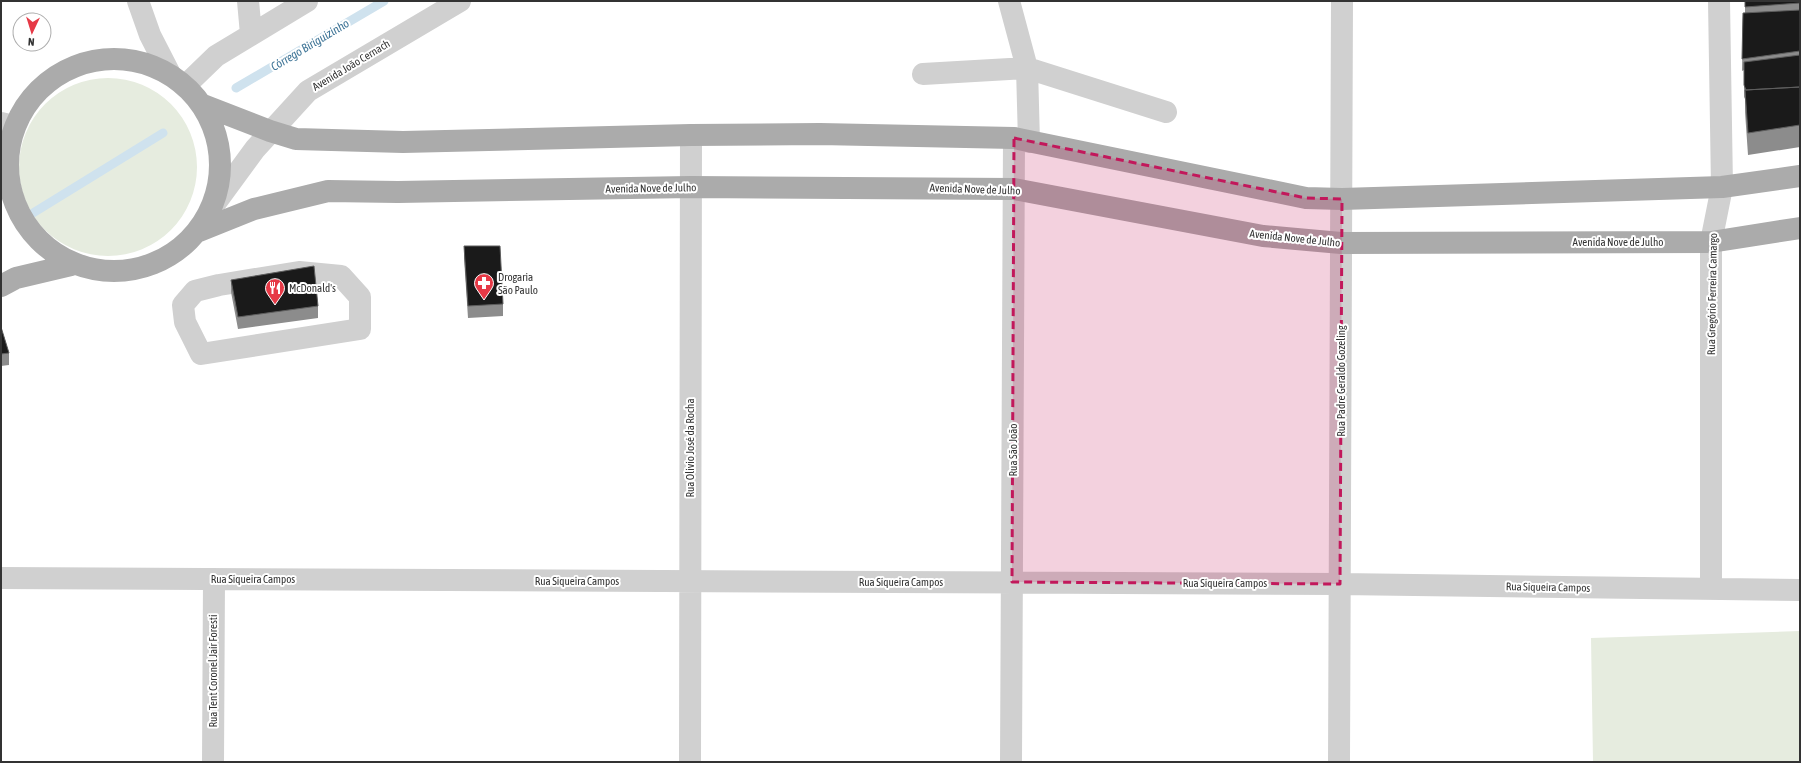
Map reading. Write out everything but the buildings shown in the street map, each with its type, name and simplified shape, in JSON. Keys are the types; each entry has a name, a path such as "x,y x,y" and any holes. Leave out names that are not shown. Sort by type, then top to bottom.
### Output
{"main road":[{"path":"1,286 16,278 71,265 132,270 169,257 199,231 214,205 221,180 221,153 215,128 203,105 178,79 153,65 112,58 71,67 37,91 7,132 4,169 11,195 23,221 41,243 71,265"},
{"path":"203,105 270,131 296,139 403,142 691,135 820,134 1021,140 1306,198 1342,199 1722,187 1800,176"},
{"name":"Avenida Nove de Julho","path":"199,231 254,209 328,191 406,192 691,187 1014,189 1263,236 1341,243 1711,242 1800,228"}],"street":[{"path":"138,1 150,35 178,79 250,34 307,1"},
{"path":"248,1 250,34"},
{"name":"Avenida João Cernach","path":"214,205 255,149 308,91 460,1"},
{"name":"Rua São João","path":"1009,1 1027,68 1021,140 1014,189 1011,762"},
{"name":"Rua Padre Geraldo Gozeling","path":"1339,762 1342,1"},
{"name":"Rua Gregório Ferreira Camargo","path":"1710,589 1711,242 1722,187 1719,1"},
{"path":"923,74 1027,68 1166,112"},
{"name":"Rua Olivio José da Rocha","path":"690,762 691,135"},
{"path":"299,272 341,276 360,297 360,329 201,354 185,322 183,305 195,291 219,285 299,272"},
{"name":"Rua Siqueira Campos","path":"1,578 1340,584 1800,590"},
{"name":"Rua Tent Coronel Jaír Foresti","path":"213,762 214,579"}],"highlighted area":[{"path":"1014,138 1306,198 1342,199 1340,584 1012,582"}],"shaded area":[{"path":"99,78 117,78 150,88 165,98 177,110 187,125 193,141 197,158 197,176 193,193 187,209 177,224 165,236 150,246 134,252 117,256 99,256 66,246 51,236 39,224 29,209 23,193 19,176 19,158 29,125 39,110 51,98 66,88 82,82"},
{"path":"1800,631 1800,762 1593,762 1591,638"}],"waterway":[{"name":"Córrego Biriguizinho","path":"236,88 384,1"},
{"name":"Córrego Biriguizinho","path":"33,213 163,133"}],"place":[{"name":"Drogaria São Paulo","path":"484,300"},
{"name":"McDonald's","path":"275,305"}]}
